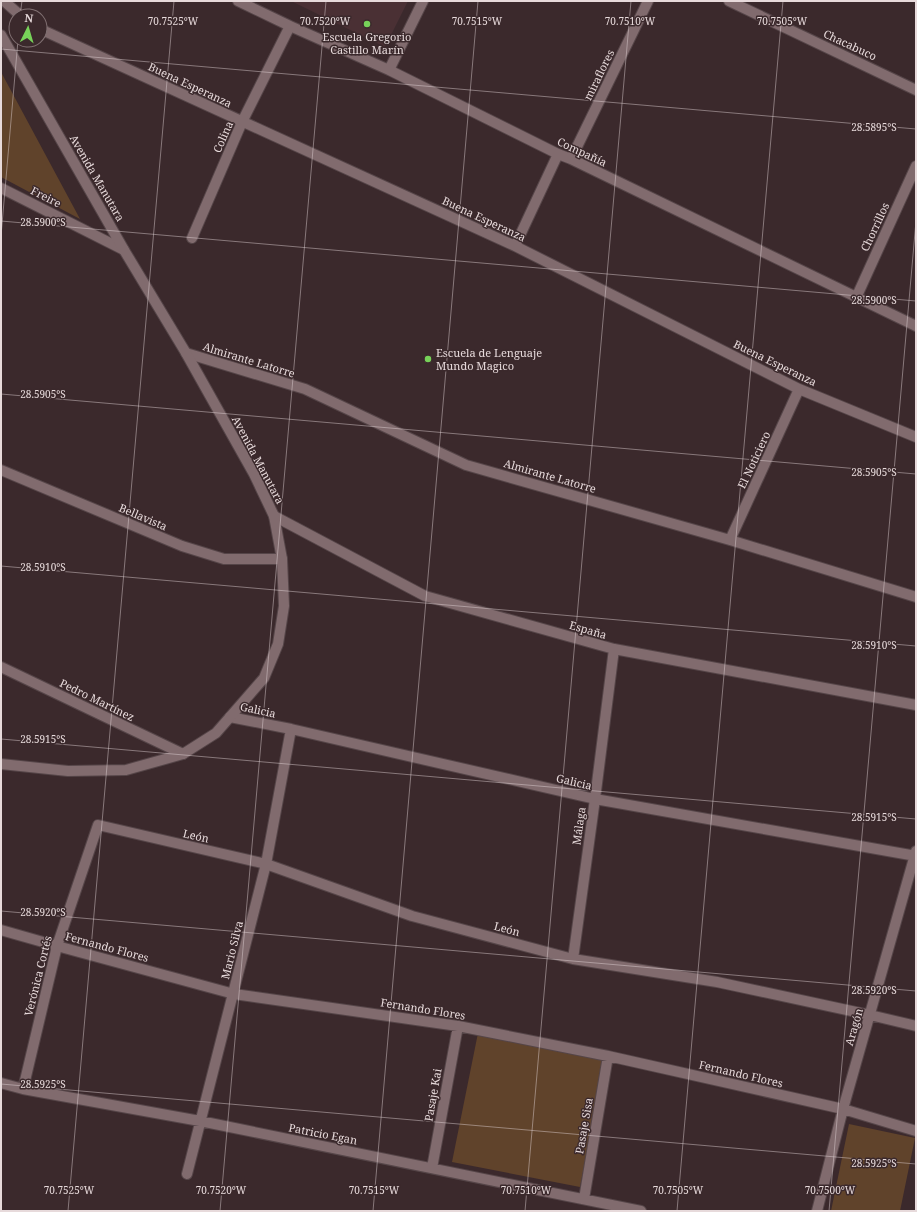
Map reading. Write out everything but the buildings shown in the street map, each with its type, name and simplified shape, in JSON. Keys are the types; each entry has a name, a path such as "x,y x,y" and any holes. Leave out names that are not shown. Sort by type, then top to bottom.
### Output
{"street":[{"path":"4,1 12,8"},
{"name":"Compañía","path":"238,1 389,70 558,154 572,159 916,326"},
{"path":"389,70 423,1"},
{"name":"miraflores","path":"572,159 648,1"},
{"name":"Chacabuco","path":"729,1 916,90"},
{"name":"Colina","path":"192,238 242,122 290,26"},
{"name":"Buena Esperanza","path":"48,33 515,246 799,389 916,437"},
{"name":"Avenida Manutara","path":"1,35 124,250 186,353 254,474 274,516 282,559 284,606 278,644 264,678 216,733 183,754 126,770 68,771 1,764"},
{"path":"515,246 558,154"},
{"name":"Chorrillos","path":"856,298 916,166"},
{"name":"Freire","path":"1,188 124,250"},
{"name":"Almirante Latorre","path":"186,353 305,389 466,465 730,540 916,597"},
{"name":"El Noticiero","path":"730,540 799,389"},
{"name":"Bellavista","path":"1,470 182,546 224,559 282,559"},
{"name":"España","path":"274,516 425,596 614,649 916,705"},
{"name":"Málaga","path":"572,959 595,799 614,649"},
{"name":"Pedro Martínez","path":"1,667 183,754"},
{"name":"Galicia","path":"230,716 595,799 916,854"},
{"name":"Mario Silva","path":"187,1174 266,864 291,729"},
{"name":"León","path":"98,825 266,864 412,916 572,959 717,982 916,1026"},
{"name":"Verónica Cortés","path":"23,1089 57,946 98,825"},
{"name":"Aragón","path":"816,1211 843,1109 916,854"},
{"name":"Fernando Flores","path":"1,930 234,994 458,1026 608,1056 843,1109 916,1131"},
{"name":"Pasaje Kai","path":"432,1168 458,1026"},
{"name":"Pasaje Sisa","path":"584,1199 608,1056"},
{"name":"Patricio Egan","path":"1,1083 23,1089 200,1121 641,1211"}],"shaded area":[{"name":"Escuela Gregorio Castillo Marín","path":"291,1 408,1 385,47"},
{"path":"1,72 80,219 1,177"},
{"path":"478,1033 605,1058 580,1187 452,1162"},
{"path":"849,1124 915,1138 900,1211 831,1211"}],"place":[{"name":"Escuela Gregorio Castillo Marín","path":"367,24"},
{"name":"Escuela de Lenguaje Mundo Magico","path":"428,359"}]}
